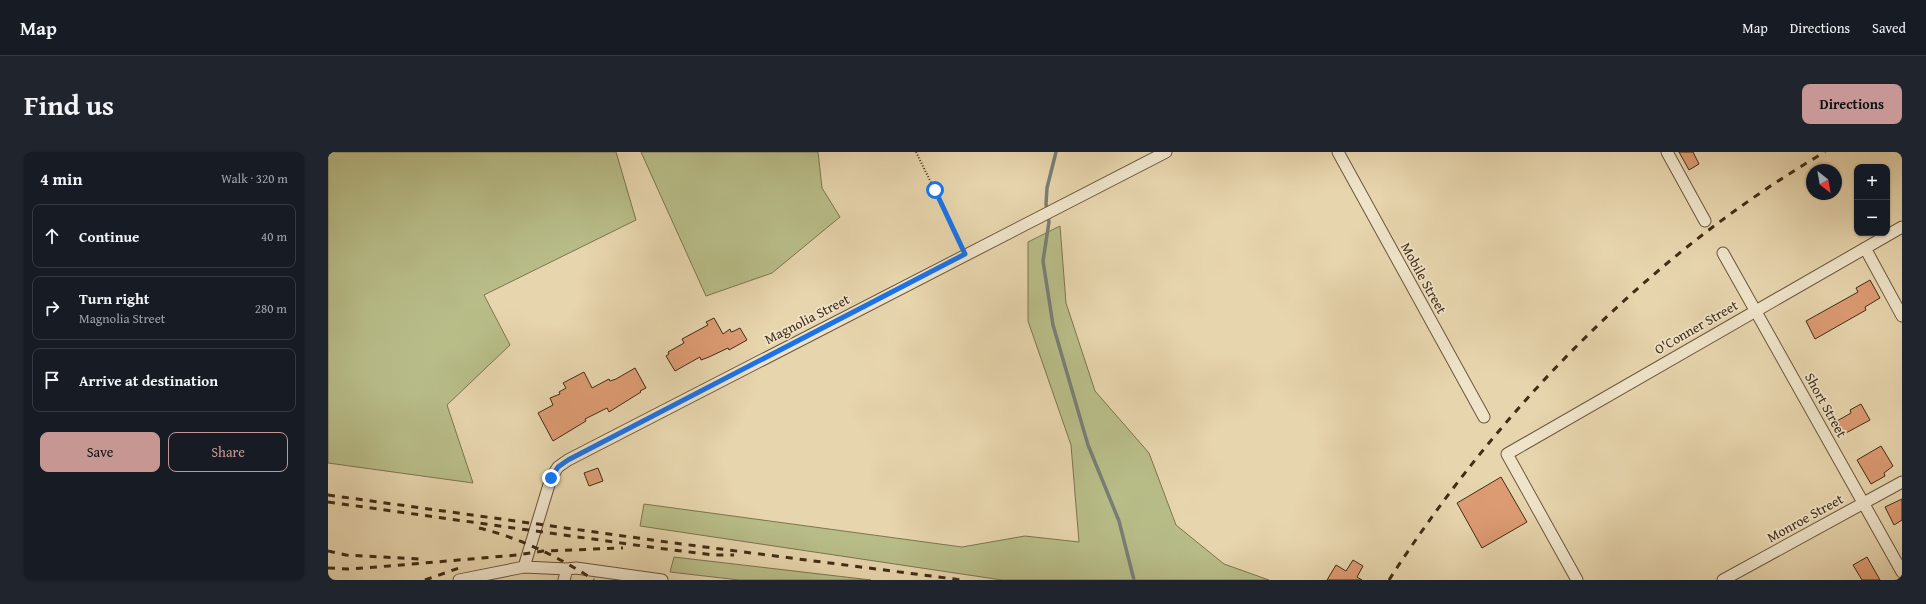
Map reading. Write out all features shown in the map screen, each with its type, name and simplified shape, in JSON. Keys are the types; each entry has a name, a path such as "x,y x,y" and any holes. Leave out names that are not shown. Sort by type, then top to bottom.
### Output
{"street":[{"name":"Magnolia Street","path":"524,567 551,478 558,467 965,254 1166,152"},
{"name":"Mobile Street","path":"1338,152 1484,417"},
{"path":"1667,152 1705,221"},
{"name":"O'Conner Street","path":"1577,580 1507,454 1756,310 1902,228"},
{"path":"1865,248 1902,316"},
{"name":"Short Street","path":"1723,253 1902,572"},
{"name":"Monroe Street","path":"1723,580 1902,482"},
{"path":"459,580 524,567 566,575 576,568 662,580"}],"path":[{"path":"916,152 965,254"}],"green space":[{"path":"328,152 616,152 636,220 484,295 510,345 447,405 473,483 328,463"},
{"path":"641,152 818,152 822,188 840,217 772,273 706,296"},
{"path":"1060,226 1066,303 1095,391 1149,453 1176,525 1224,564 1269,580 1002,580 640,526 644,504 962,547 1025,536 1079,542 1071,445 1028,321 1028,242"},
{"path":"674,557 871,580 739,580 670,572"}],"building":[{"path":"1679,152 1693,152 1699,164 1689,170"},
{"path":"1870,280 1880,298 1865,307 1866,310 1815,339 1806,321 1858,292 1856,288"},
{"path":"714,318 723,334 730,329 731,332 740,328 747,340 729,350 728,348 701,360 700,357 675,371 666,356 669,354 668,352 684,343 682,339 708,325 706,322"},
{"path":"635,368 646,388 609,412 607,408 585,419 586,421 553,441 538,413 553,405 550,398 560,394 559,392 566,388 563,383 584,372 592,388 609,379 610,381 616,379"},
{"path":"1861,404 1870,420 1844,434 1837,421 1851,413 1850,410"},
{"path":"1881,446 1893,466 1884,473 1885,476 1871,484 1857,460"},
{"path":"598,468 603,481 589,486 584,473"},
{"path":"1501,477 1527,522 1482,548 1457,503"},
{"path":"1902,499 1902,520 1894,525 1885,507"},
{"path":"1867,557 1880,580 1862,580 1853,565"},
{"path":"1353,560 1363,566 1357,577 1362,580 1327,580 1336,565 1346,571"}],"waterway":[{"path":"1056,152 1047,188 1046,204 1049,222 1043,261 1053,325 1088,445 1119,521 1134,580"}],"railway":[{"path":"1389,580 1432,517 1479,455 1529,397 1582,340 1639,288 1698,238 1760,193 1825,152"},
{"path":"328,495 674,543 962,580"},
{"path":"328,502 657,548 714,555 734,555"},
{"path":"479,528 509,537 539,549 594,580"},
{"path":"328,568 348,569 389,566 517,555 543,551 623,548"},
{"path":"328,551 346,555 419,559"},
{"path":"425,580 459,568"}],"route":[{"path":"551,478 558,467 568,460 965,254 935,190"}]}
